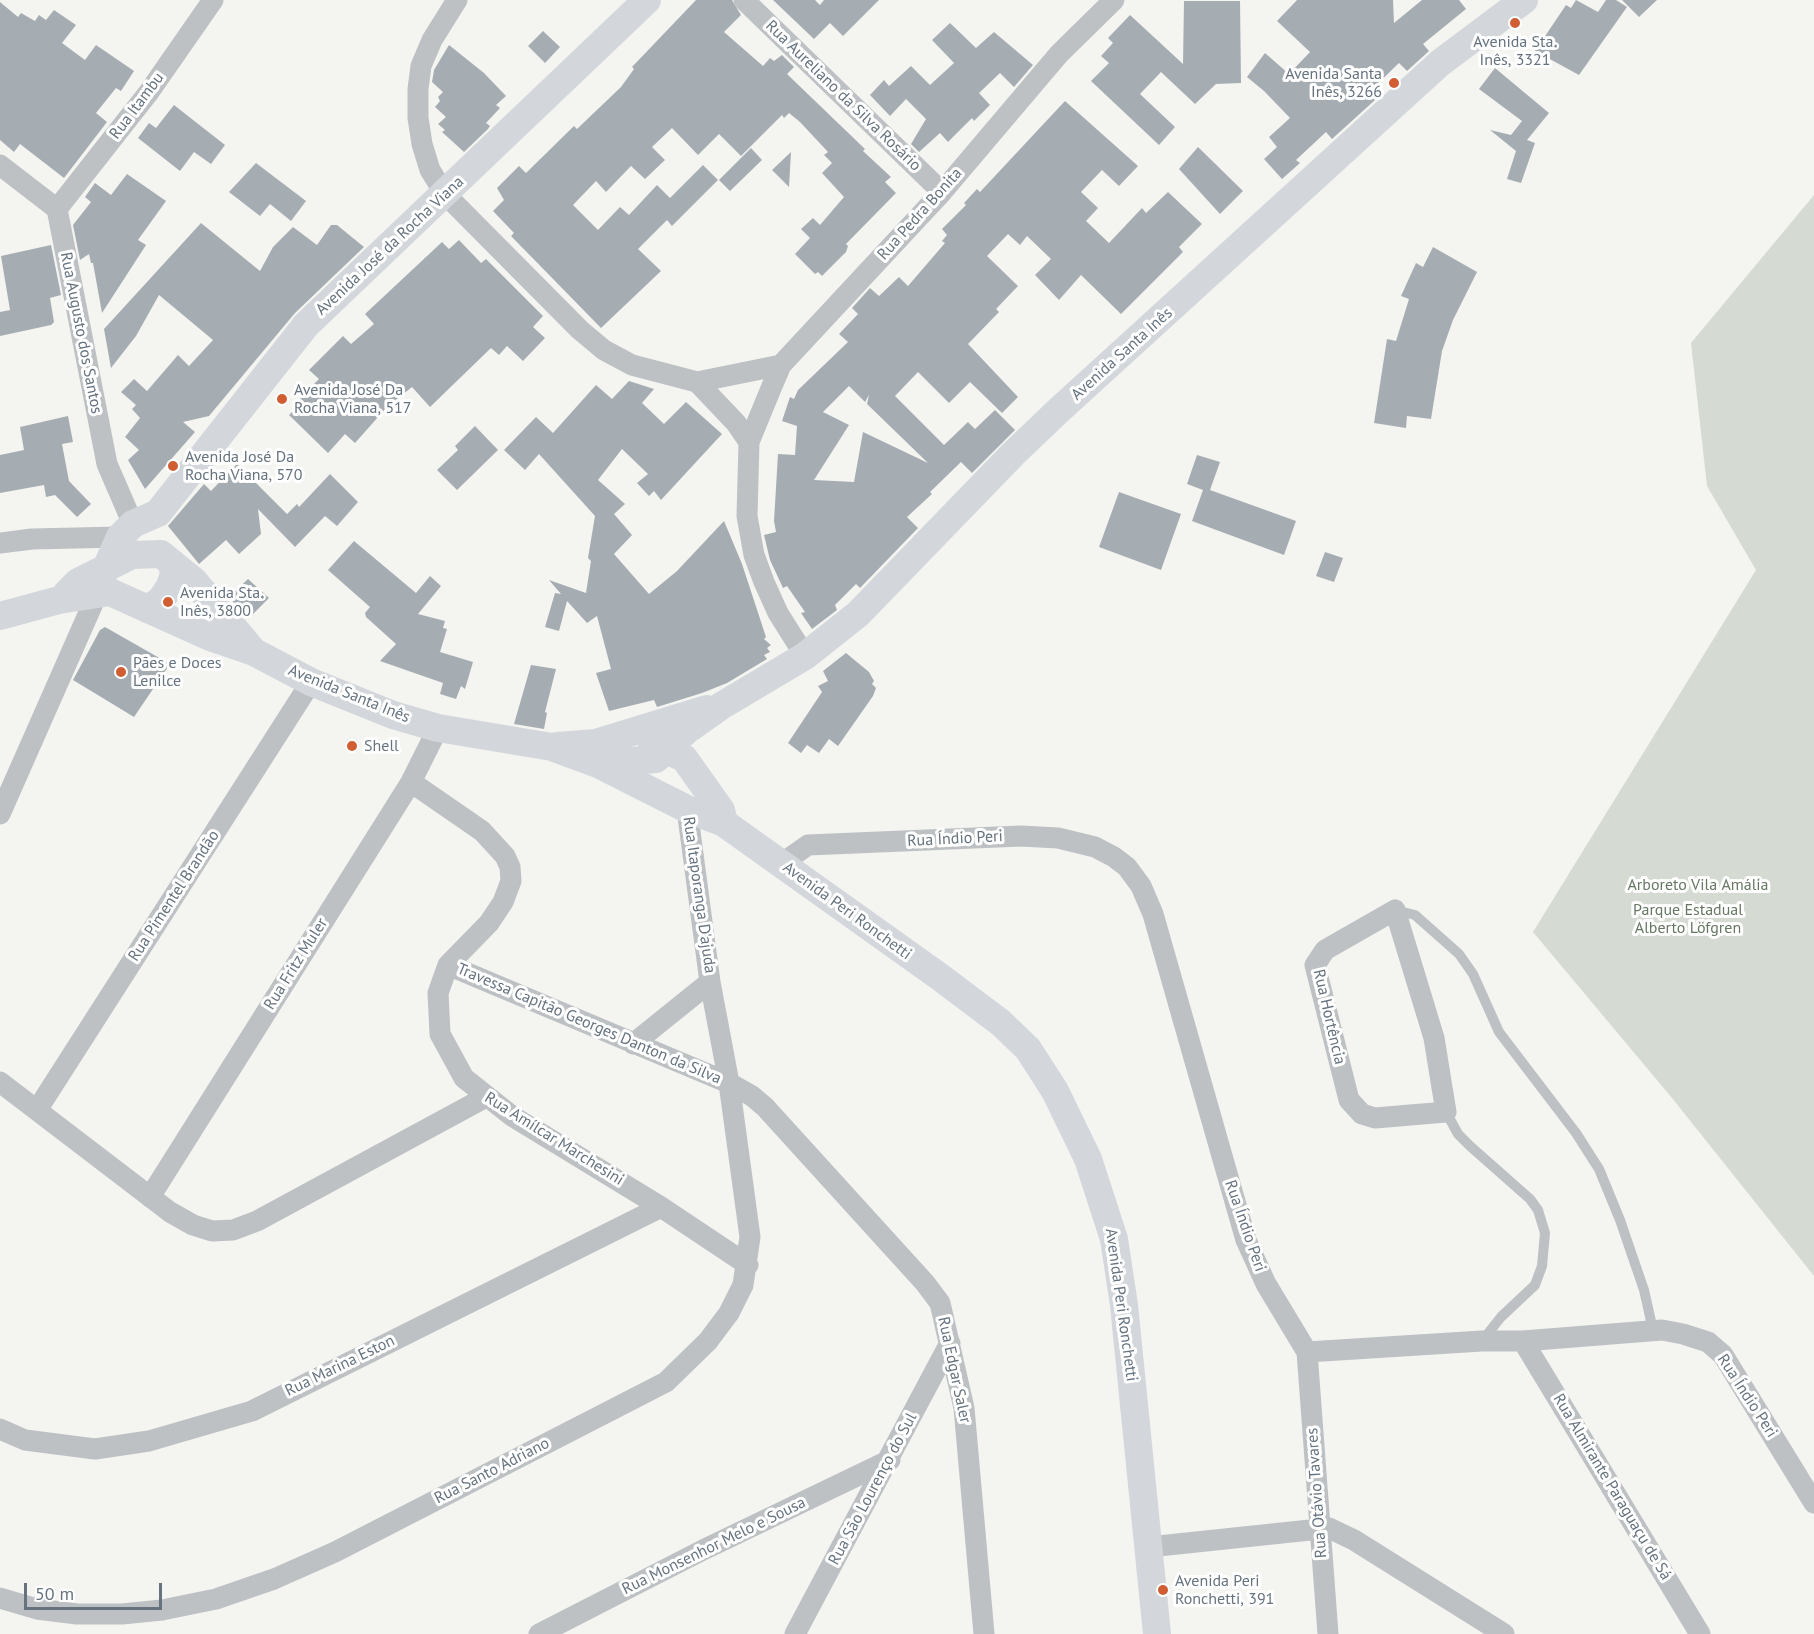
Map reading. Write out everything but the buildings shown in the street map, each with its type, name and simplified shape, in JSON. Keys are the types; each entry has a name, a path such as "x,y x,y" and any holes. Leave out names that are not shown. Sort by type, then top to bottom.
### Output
{"main road":[{"name":"Avenida José da Rocha Viana","path":"101,580 137,525 306,325 647,0"},
{"name":"Avenida Santa Inês","path":"101,580 110,592 210,637 254,652 311,682 393,715 438,728 552,747 597,753 658,751 721,706 805,656 881,593 1028,440 1440,63 1524,0"},
{"path":"137,525 158,536 174,575 160,601 147,609"},
{"path":"0,616 59,600 78,582 101,580 132,555 167,558"},
{"name":"Avenida Santa Inês","path":"167,558 194,581 254,652"},
{"name":"Avenida Santa Inês","path":"597,753 670,719 721,706"},
{"path":"670,719 658,751 687,809"},
{"path":"658,751 684,758 721,810 724,823"},
{"path":"597,753 687,809 724,823"},
{"name":"Avenida Peri Ronchetti","path":"724,823 1001,1023 1028,1048 1055,1091 1088,1159 1114,1239 1124,1305 1157,1634"}],"street":[{"name":"Rua Itambu","path":"57,209 149,92 213,0"},
{"path":"457,0 432,40 421,66 418,89 418,118 422,144 430,170 445,194 580,330 604,350 632,365 697,382 781,365"},
{"name":"Rua Aureliano da Silva Rosário","path":"744,0 942,192"},
{"name":"Rua Pedra Bonita","path":"749,442 781,365 942,192 1059,54 1114,0"},
{"path":"0,165 57,209"},
{"name":"Rua Augusto dos Santos","path":"57,209 107,464 137,525"},
{"path":"697,382 736,423 749,442 747,516 754,555 778,613 805,656"},
{"path":"0,543 137,525"},
{"path":"0,814 101,580"},
{"name":"Rua Pimentel Brandão","path":"37,1110 311,682"},
{"name":"Rua Fritz Muler","path":"150,1197 411,782 438,728"},
{"name":"Rua Amílcar Marchesini","path":"411,782 482,831 505,856 510,867 511,881 503,902 489,923 448,965 438,993 440,1034 464,1078 486,1097 662,1207 748,1265"},
{"name":"Rua Itaporanga D'ajuda","path":"687,809 710,982 729,1083"},
{"name":"Rua Índio Peri","path":"781,864 808,845 1021,836 1058,838 1095,847 1114,857 1127,867 1141,886 1154,914 1246,1240 1266,1284 1307,1352 1482,1341 1523,1341 1662,1329 1708,1342 1723,1355 1814,1503"},
{"path":"1395,910 1434,1038 1446,1112"},
{"name":"Rua Hortência","path":"1395,910 1325,950 1315,964 1335,1050 1349,1100 1362,1114 1375,1118 1446,1112"},
{"name":"Travessa Capitão Georges Danton da Silva","path":"448,965 729,1083"},
{"path":"633,1044 710,982"},
{"path":"0,1082 150,1197 192,1226 212,1231 233,1230 257,1221 486,1097"},
{"name":"Rua Santo Adriano","path":"0,1598 37,1609 77,1614 122,1614 162,1610 216,1599 274,1579 335,1552 666,1382 708,1341 729,1312 743,1285 748,1265 750,1237 747,1204 729,1083"},
{"name":"Rua Edgar Saler","path":"729,1083 765,1107 926,1283 940,1303 964,1408 984,1634"},
{"name":"Rua Marina Eston","path":"0,1429 25,1440 95,1449 149,1441 252,1411 662,1207"},
{"name":"Rua Almirante Paraguaçu de Sá","path":"1523,1341 1700,1634"},
{"name":"Rua São Lourenço do Sul","path":"795,1634 890,1460 950,1343"},
{"name":"Rua Otávio Tavares","path":"1307,1352 1328,1634"},
{"name":"Rua Monsenhor Melo e Sousa","path":"539,1634 703,1550 890,1460"},
{"path":"1149,1547 1329,1528 1354,1540 1480,1626 1504,1634"}],"lane":[{"path":"1395,910 1415,915 1460,954 1473,974 1499,1032 1551,1097 1588,1151 1599,1169 1620,1220 1644,1290 1653,1330"},
{"path":"1446,1112 1458,1134 1530,1199 1538,1210 1545,1233 1542,1266 1535,1285 1501,1317 1482,1341"}],"green space":[{"name":"Parque Estadual Alberto Löfgren","path":"1814,195 1814,1276 1672,1098 1533,932 1756,570 1707,486 1691,343"}],"place":[{"name":"Avenida Sta. Inês, 3321","path":"1515,23"},
{"name":"Avenida Santa Inês, 3266","path":"1394,83"},
{"name":"Avenida José Da Rocha Viana, 517","path":"282,399"},
{"name":"Avenida José Da Rocha Viana, 570","path":"173,466"},
{"name":"Avenida Sta. Inês, 3800","path":"168,602"},
{"name":"Pães e Doces Lenilce","path":"121,672"},
{"name":"Shell","path":"352,746"},
{"name":"Avenida Peri Ronchetti, 391","path":"1163,1590"}],"park label":[{"name":"Arboreto Vila Amália","path":"1698,885"}]}
